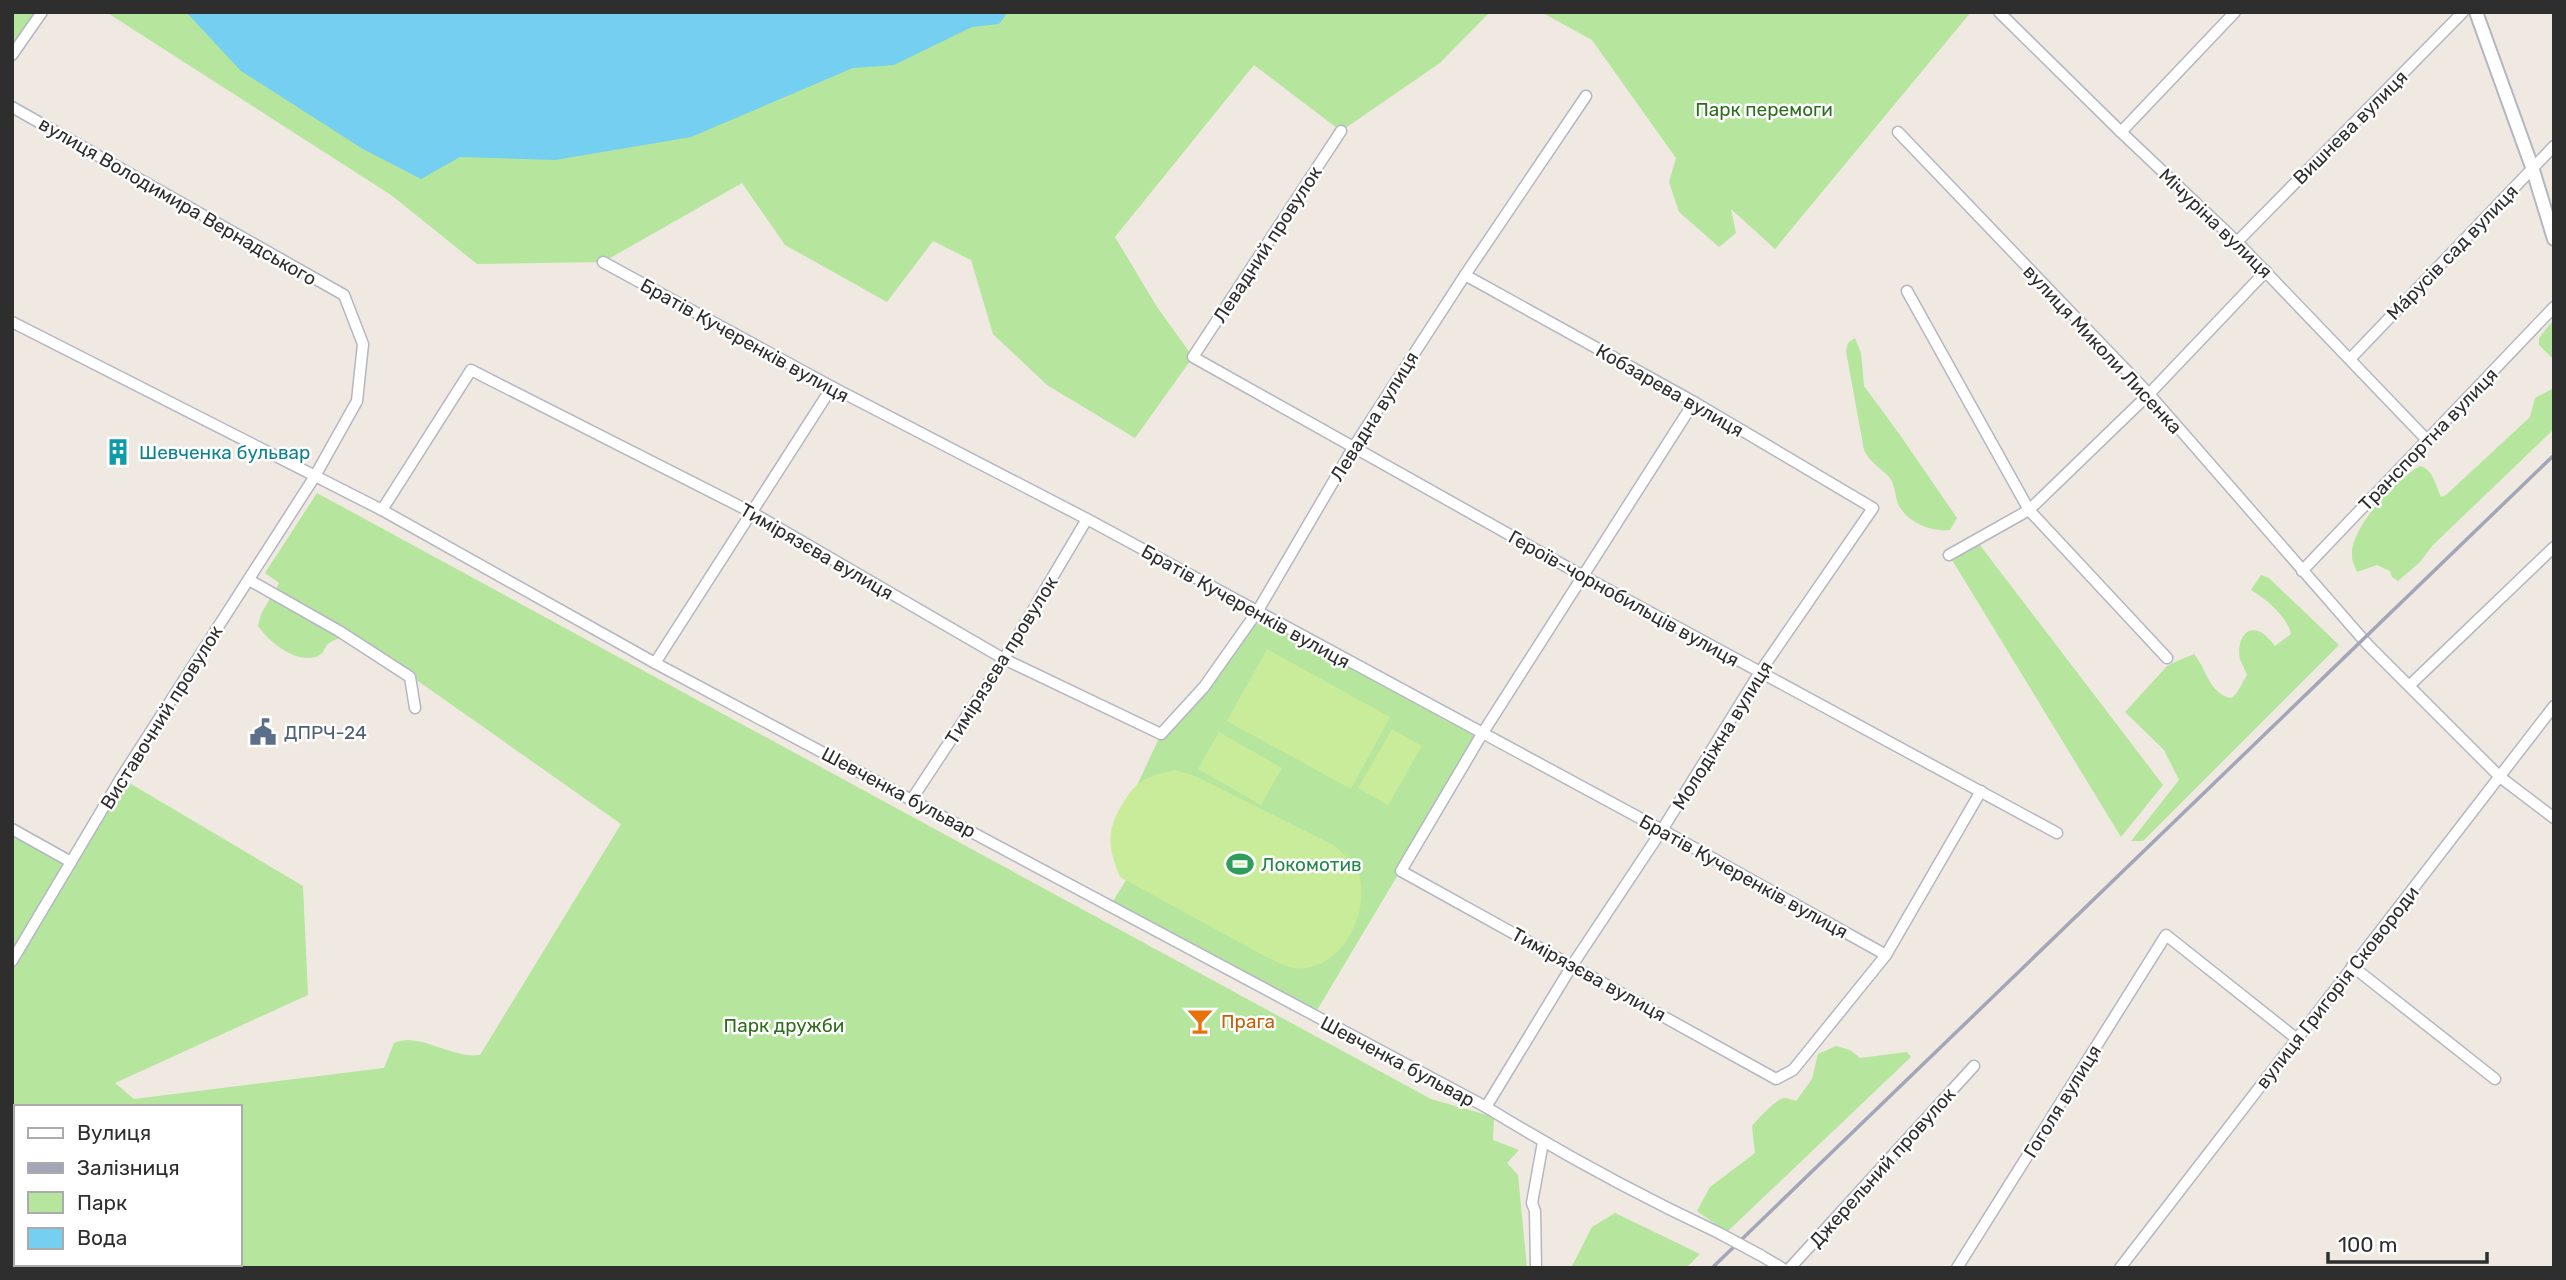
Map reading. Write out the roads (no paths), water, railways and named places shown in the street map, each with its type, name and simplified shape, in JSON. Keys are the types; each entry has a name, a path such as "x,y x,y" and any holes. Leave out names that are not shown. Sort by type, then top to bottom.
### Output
{"street":[{"path":"12,55 42,12"},
{"name":"Мічуріна вулиця","path":"1999,12 2237,242 2427,440"},
{"path":"2121,132 2235,12"},
{"name":"Вишнева вулиця","path":"2237,242 2463,12"},
{"path":"2476,12 2532,167 2554,239"},
{"name":"Левадна вулиця","path":"1161,734 1204,687 1257,612 1353,447 1586,96"},
{"name":"вулиця Володимира Вернадського","path":"12,107 344,295"},
{"name":"Левадний провулок","path":"1193,357 1341,131"},
{"name":"вулиця Миколи Лисенка","path":"1898,132 2148,394 2368,645 2500,777 2554,818"},
{"name":"Мáрусів сад вулиця","path":"2350,359 2554,146"},
{"name":"Братів Кучеренків вулиця","path":"603,262 832,387 1087,519 1662,830 1886,955"},
{"path":"1949,555 2029,510 2148,394 2266,271"},
{"name":"Кобзарева вулиця","path":"1465,275 1693,402 1873,509"},
{"path":"1908,291 2029,510 2168,658"},
{"name":"Виставочний провулок","path":"12,961 121,778 315,476 357,401 363,344 344,295"},
{"name":"Транспортна вулиця","path":"2302,571 2554,307"},
{"name":"Шевченка бульвар","path":"12,322 382,510 655,663 1486,1107 1543,1142 1656,1204 1782,1268"},
{"name":"Героїв-чорнобильців вулиця","path":"1193,357 1583,576 2057,833"},
{"name":"Тимірязєва вулиця","path":"382,510 471,370 751,512 1004,659 1161,734"},
{"path":"655,663 832,387"},
{"path":"1482,734 1693,402"},
{"name":"Молодіжна вулиця","path":"1486,1107 1573,964 1662,830 1760,672 1873,509"},
{"name":"Тимірязєва провулок","path":"912,799 1004,659 1087,519"},
{"path":"2410,685 2554,547"},
{"path":"249,580 340,631 410,677 415,708"},
{"name":"вулиця Григорія Сковороди","path":"2120,1268 2554,706"},
{"name":"Тимірязєва вулиця","path":"1482,734 1402,871 1776,1079 1793,1070 1886,955"},
{"path":"1886,955 1981,791"},
{"path":"12,829 71,862"},
{"name":"Гоголя вулиця","path":"1957,1268 2166,935 2297,1039"},
{"path":"2352,966 2495,1079"},
{"name":"Джерельний провулок","path":"1790,1268 1974,1066"},
{"path":"1536,1268 1535,1211 1532,1203 1543,1142"}],"water":[{"path":"186,12 1008,12 999,24 972,27 894,65 853,68 691,137 555,160 460,157 421,179 363,149 241,71"}],"railway":[{"path":"1712,1268 2554,455"}],"place":[{"name":"Шевченка бульвар","path":"118,452"},
{"name":"ДПРЧ-24","path":"263,732"},
{"name":"Локомотив","path":"1240,864"},
{"name":"Прага","path":"1200,1021"}],"park label":[{"name":"Парк перемоги","path":"1764,109"},
{"name":"Парк дружби","path":"784,1025"}]}
